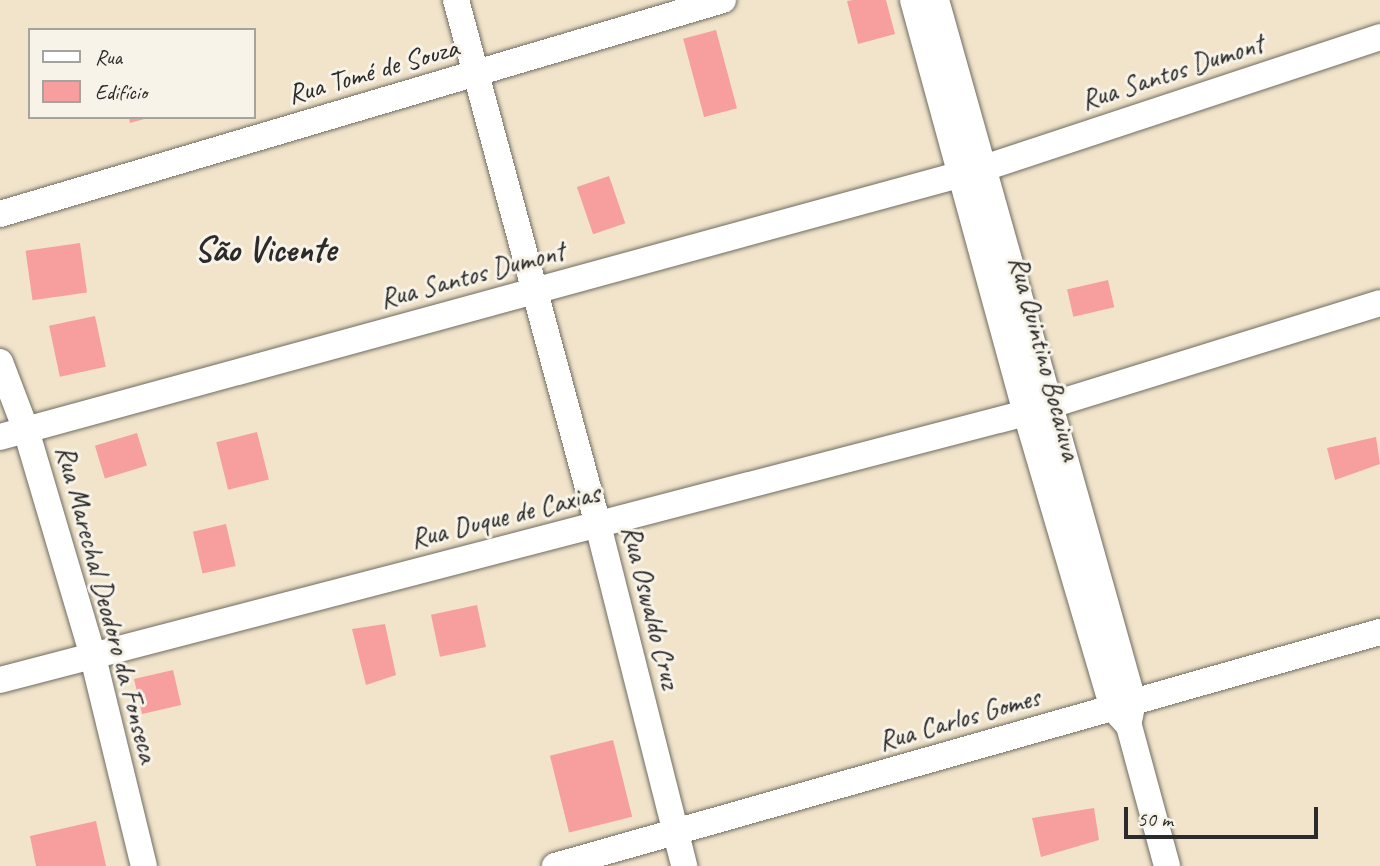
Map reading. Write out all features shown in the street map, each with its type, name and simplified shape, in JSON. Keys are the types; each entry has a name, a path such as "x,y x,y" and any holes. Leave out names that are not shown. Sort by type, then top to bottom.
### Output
{"street":[{"name":"Rua Oswaldo Cruz","path":"456,0 598,525 684,866"},
{"name":"Rua Tomé de Souza","path":"0,214 723,0"},
{"name":"Rua Quintino Bocaiuva","path":"914,0 1051,405 1125,711 1167,866"},
{"name":"Rua Quintino Bocaiuva","path":"936,0 1026,413 1125,711"},
{"name":"Rua Santos Dumont","path":"0,437 973,171 1380,37"},
{"path":"1051,405 1380,303"},
{"name":"Rua Marechal Deodoro da Fonseca","path":"0,362 26,430 92,653 144,866"},
{"name":"Rua Duque de Caxias","path":"0,680 92,653 1026,413"},
{"name":"Rua Carlos Gomes","path":"555,866 1125,711 1380,632"}],"building":[{"path":"886,0 895,34 858,44 847,1"},
{"path":"716,30 737,108 704,117 683,39"},
{"path":"609,176 625,223 593,234 577,187"},
{"path":"80,243 87,293 32,300 26,251"},
{"path":"1108,280 1114,307 1073,317 1067,289"},
{"path":"95,316 106,367 60,377 49,326"},
{"path":"257,432 269,480 228,490 216,442"},
{"path":"137,433 147,466 105,478 95,446"},
{"path":"1376,437 1380,464 1335,480 1327,448"},
{"path":"226,524 236,566 203,574 193,532"},
{"path":"477,605 486,647 440,657 431,615"},
{"path":"385,624 396,675 366,685 352,629"},
{"path":"173,670 181,705 142,714 134,679"},
{"path":"613,740 632,817 569,832 550,756"},
{"path":"1094,808 1099,840 1041,857 1032,818"},
{"path":"96,821 106,866 36,866 30,836"}],"district":[{"name":"São Vicente","path":"265,250"}]}
